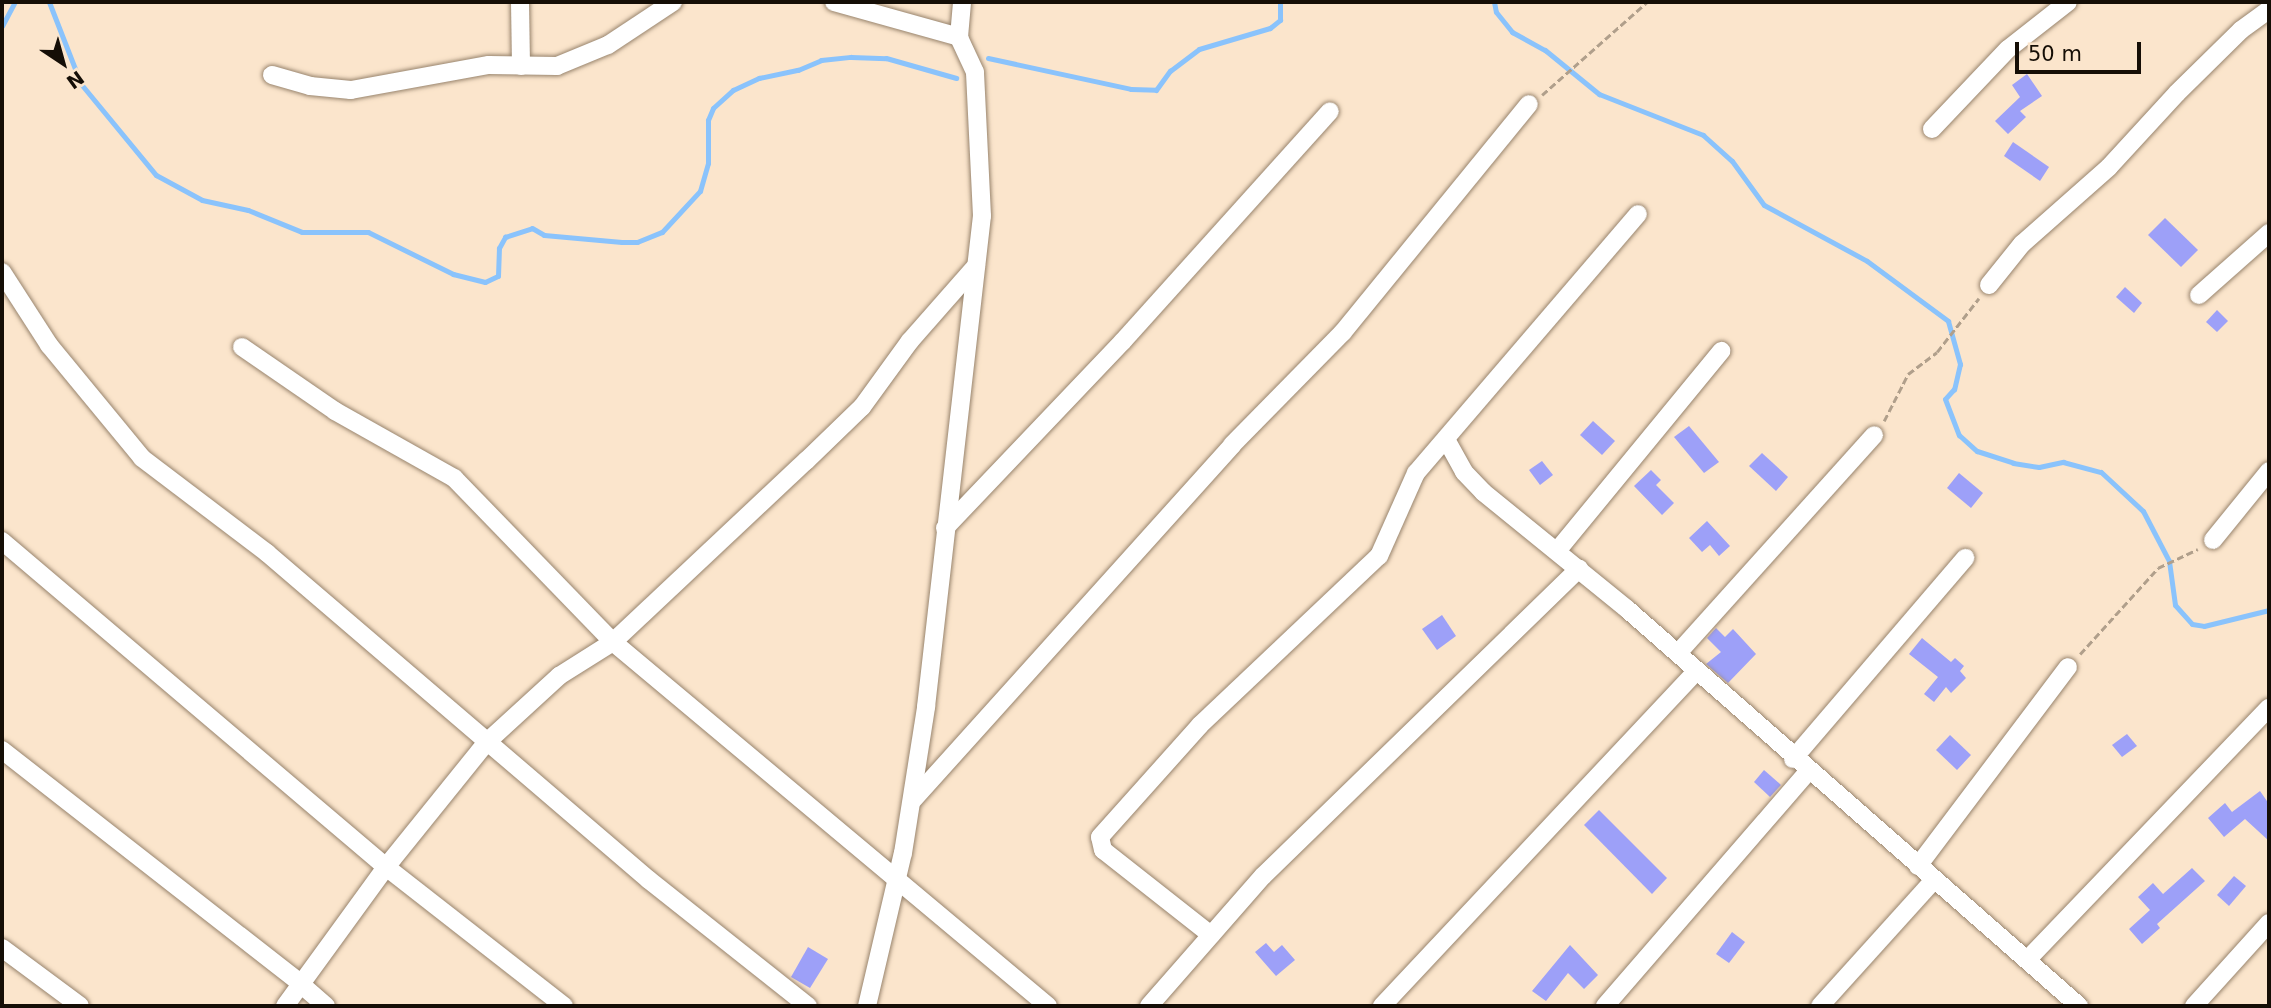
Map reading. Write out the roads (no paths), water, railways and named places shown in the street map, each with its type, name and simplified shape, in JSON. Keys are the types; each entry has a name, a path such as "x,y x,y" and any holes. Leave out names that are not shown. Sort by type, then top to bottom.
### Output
{"street":[{"path":"520,2 521,66"},
{"path":"272,75 310,86 351,90 489,65 557,66 582,59 673,2"},
{"path":"834,2 959,37"},
{"path":"867,1006 912,802 939,615 945,528 976,266 982,172 975,72 959,37 962,2"},
{"path":"1932,129 2008,49 2068,2"},
{"path":"1989,285 2022,244 2109,167 2177,93 2241,30 2269,10"},
{"path":"912,802 1173,509 1387,282 1529,104"},
{"path":"945,528 1123,341 1330,111"},
{"path":"1211,935 1103,850 1100,837 1200,725 1379,556 1391,536 1405,488 1638,214"},
{"path":"2199,295 2269,233"},
{"path":"285,1006 386,867 487,742 559,676 613,642 862,407 910,341 976,266"},
{"path":"2,272 49,345 142,458 267,553 649,880 808,1006"},
{"path":"242,346 335,411 454,478 613,642 1048,1006"},
{"path":"1557,551 1721,351"},
{"path":"1678,653 1874,435"},
{"path":"1447,440 1474,484 1678,653 1793,759 2028,959 2079,1006"},
{"path":"2213,540 2269,471"},
{"path":"2,541 386,867 564,1006"},
{"path":"1793,759 1965,558"},
{"path":"1149,1006 1263,876 1579,569"},
{"path":"1918,866 2068,667"},
{"path":"1382,1006 1697,671"},
{"path":"2028,959 2269,708"},
{"path":"2,750 326,1006"},
{"path":"1605,1006 1808,772"},
{"path":"1821,1006 1934,880"},
{"path":"2194,1006 2269,923"},
{"path":"2,947 80,1006"}],"waterway":[{"path":"2,26 15,2"},
{"path":"49,2 81,84 156,175 202,200 248,210 302,232 368,232 453,274 485,282 498,276 499,248 505,237 532,228 544,235 622,242 637,242 662,232 700,191 708,163 708,120 713,108 733,90 759,78 798,70 821,60 851,57 886,58 956,78"},
{"path":"988,58 1131,89 1156,90 1170,71 1199,49 1270,28 1280,20 1280,2"},
{"path":"1494,2 1496,12 1512,32 1545,50 1599,94 1703,135 1732,161 1764,205 1867,261 1948,321 1960,364 1954,389 1945,399 1959,435 1977,451 2013,463 2039,467 2063,462 2101,472 2143,511 2169,561 2175,605 2192,624 2204,626 2269,610"}]}
